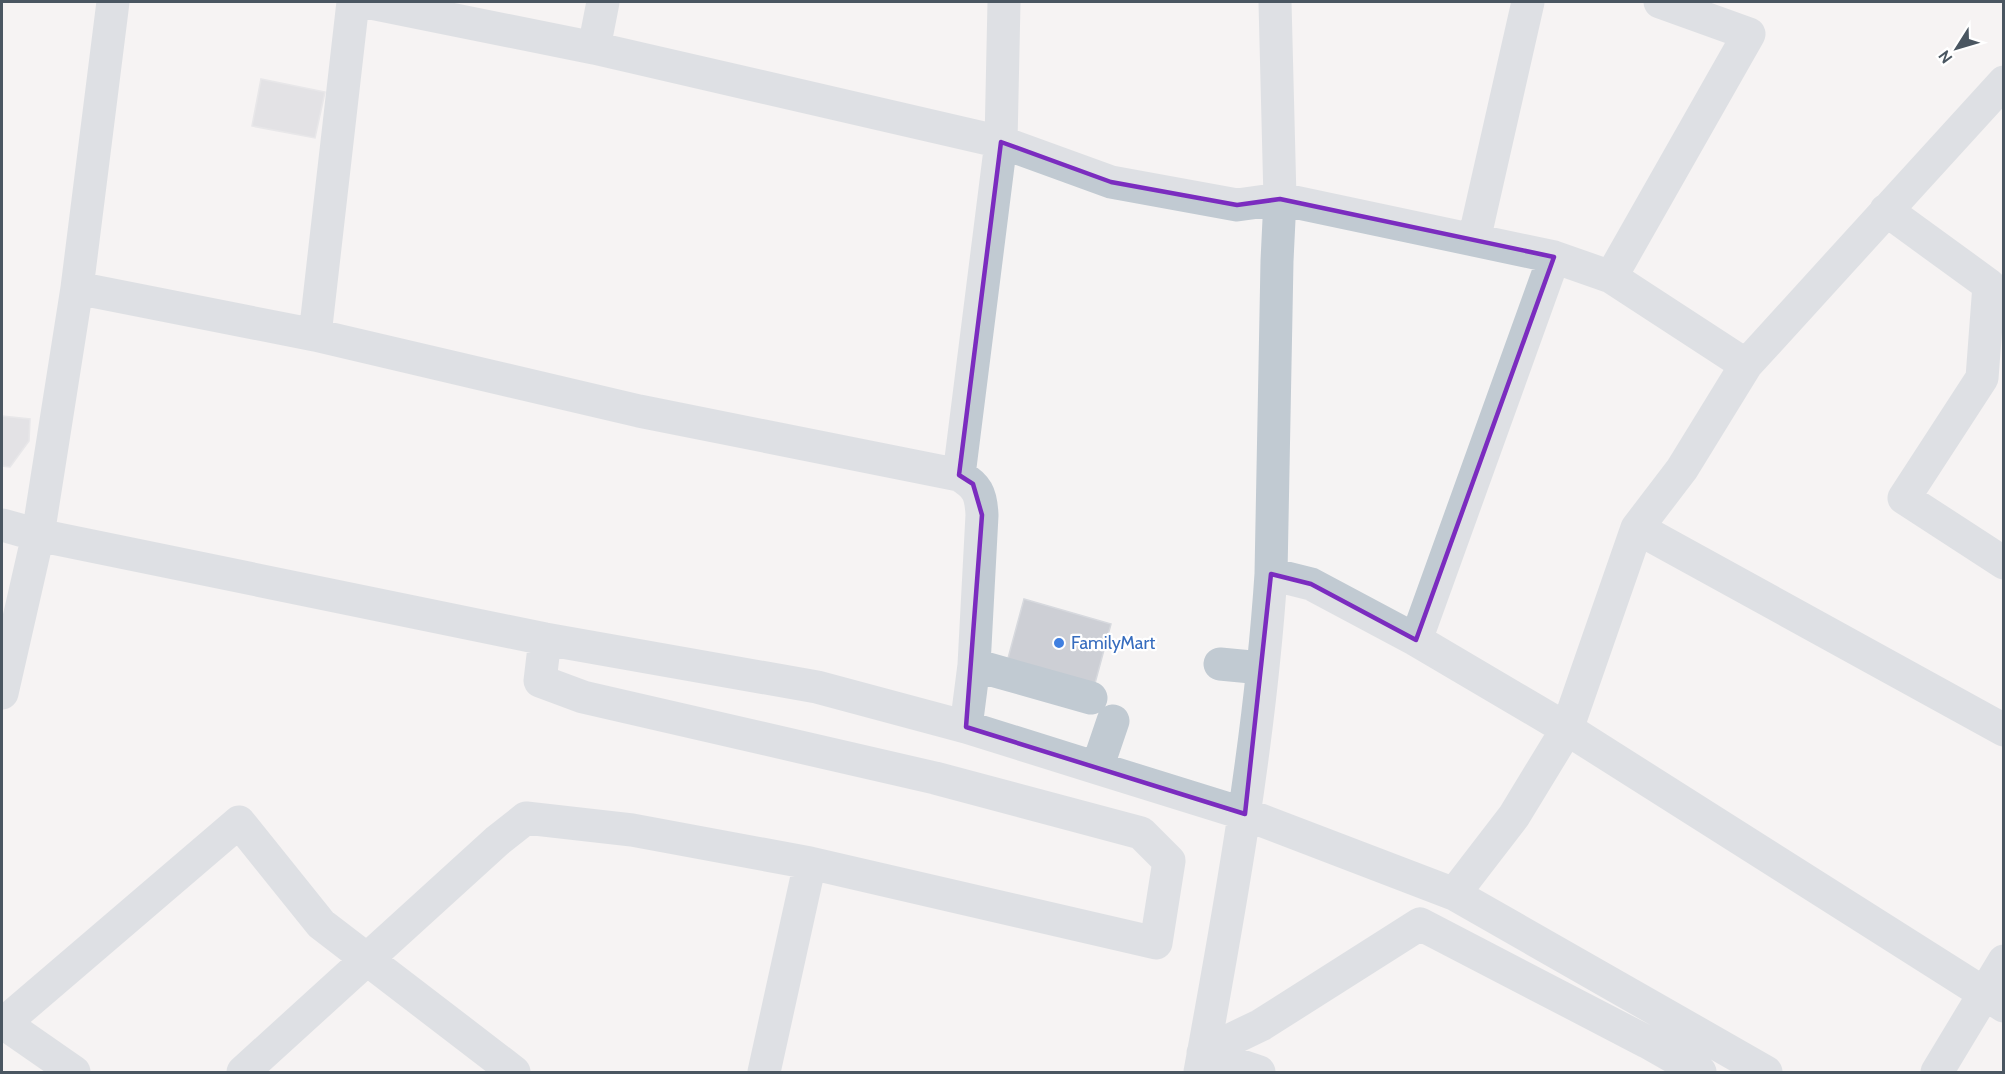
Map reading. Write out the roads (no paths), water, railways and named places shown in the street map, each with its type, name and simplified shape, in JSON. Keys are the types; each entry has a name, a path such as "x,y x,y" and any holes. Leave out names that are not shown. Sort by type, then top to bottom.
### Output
{"street":[{"path":"2,693 38,535 77,288 113,2"},
{"path":"315,335 353,2"},
{"path":"366,2 594,48 1001,142 1111,182 1237,205 1280,199 1554,257 1611,277 1746,366"},
{"path":"594,48 603,2"},
{"path":"959,475 1001,142 1004,2"},
{"path":"1201,1063 1245,814 1271,574 1280,199 1275,2"},
{"path":"1474,240 1528,2"},
{"path":"1611,277 1749,34 1660,2"},
{"path":"1454,894 1514,816 1567,729 1637,528 1682,469 1746,366 2004,82"},
{"path":"1886,210 1989,285 1982,378 1904,498 2004,563"},
{"path":"1416,640 1554,257"},
{"path":"77,288 315,335 639,411 959,475 972,484 981,499 982,507 974,665 966,727"},
{"path":"2,525 38,535 545,639 817,687 966,727 1245,814 1454,894 1766,1072"},
{"path":"1637,528 2004,730"},
{"path":"1271,574 1311,584 1416,640 1567,729 1993,1000"},
{"path":"243,1072 497,841 526,818 632,830 810,863 1156,943 1170,861 1140,833 935,778 583,697 540,681 545,639"},
{"path":"1220,664 1262,668"},
{"path":"974,665 1102,710 1097,768"},
{"path":"74,1072 2,1023 239,822 321,924 514,1072"},
{"path":"764,1072 810,863"},
{"path":"1201,1063 1420,924 1700,1072"},
{"path":"1937,1072 1993,1000 2004,961"},
{"path":"1201,1063 1259,1072"}],"place":[{"name":"FamilyMart","path":"1059,643"}]}
